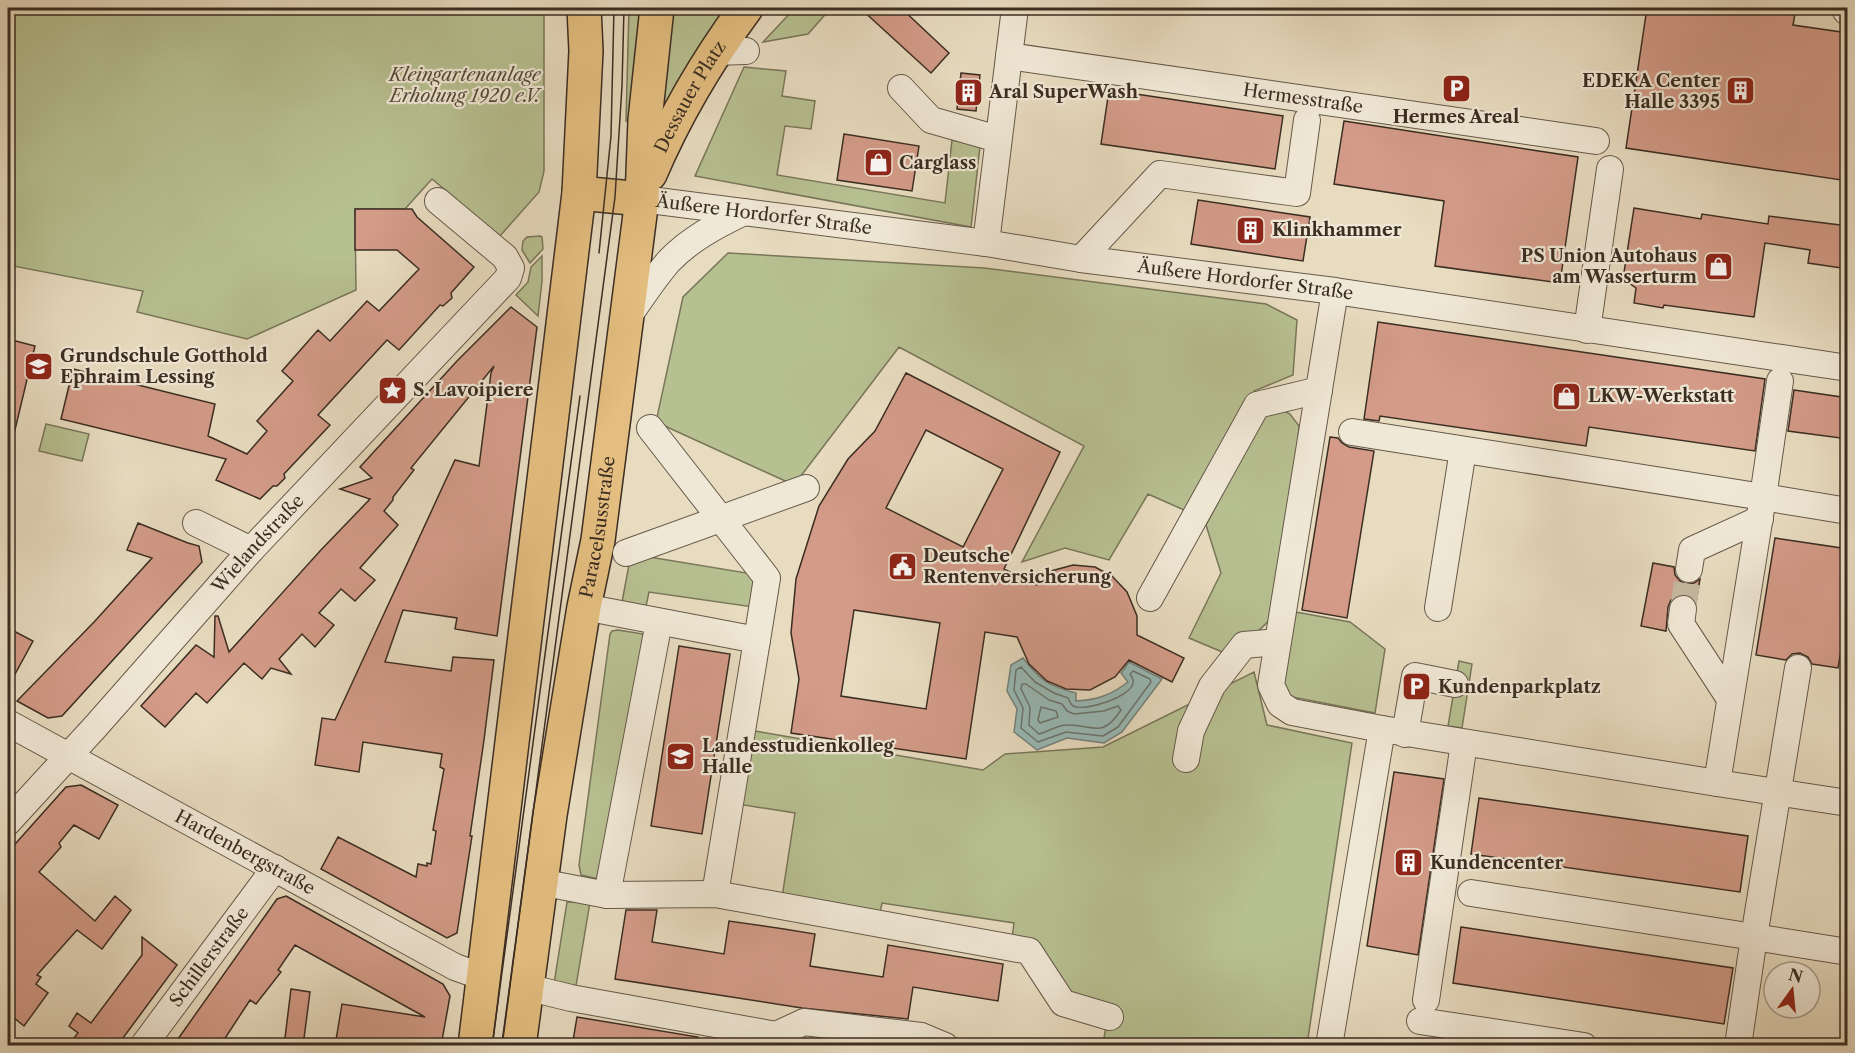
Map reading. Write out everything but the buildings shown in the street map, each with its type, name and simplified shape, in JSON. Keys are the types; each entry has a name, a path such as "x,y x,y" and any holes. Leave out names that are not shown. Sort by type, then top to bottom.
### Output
{"main road":[{"path":"475,1046 579,193 586,51 584,8"},
{"name":"Paracelsusstraße","path":"519,1046 540,882 584,607 598,540 642,196 645,120 657,8"},
{"name":"Dessauer Platz","path":"642,196 669,132 714,52 746,8"},
{"path":"579,193 642,196"}],"street":[{"path":"986,243 1016,8"},
{"path":"714,52 746,51"},
{"name":"Hermesstraße","path":"1009,56 1596,141"},
{"path":"901,88 931,120 998,139"},
{"path":"1081,259 1160,174 1297,193 1307,120"},
{"path":"1587,330 1610,169"},
{"name":"Äußere Hordorfer Straße","path":"642,196 744,212 986,243 1081,259 1335,291 1848,368"},
{"name":"Wielandstraße","path":"8,822 251,550 508,278 511,268 505,257 438,201"},
{"path":"627,318 675,256 702,234 744,212"},
{"path":"1335,291 1271,685 1280,704 1292,712 1394,731 1582,754 1717,783 1848,803"},
{"path":"1717,783 1762,508 1780,381"},
{"path":"1150,598 1257,405 1319,390"},
{"path":"650,428 767,578 715,894"},
{"path":"1352,432 1463,450 1762,508 1848,511"},
{"path":"1438,608 1463,450"},
{"path":"627,553 806,488"},
{"path":"1689,569 1692,550 1762,508"},
{"path":"196,523 251,550"},
{"path":"584,607 757,640"},
{"path":"1683,609 1681,624 1730,699"},
{"path":"607,895 659,621"},
{"path":"1186,759 1191,731 1212,686 1244,645 1277,642"},
{"path":"1738,1046 1798,668"},
{"path":"1329,1046 1394,731 1415,676 1455,684"},
{"name":"Hardenbergstraße","path":"8,723 455,967 483,977"},
{"path":"1476,740 1423,1011 1584,1046"},
{"name":"Schillerstraße","path":"143,1046 275,868"},
{"path":"540,882 607,895 715,894 1029,951 1063,1003 1110,1017"},
{"path":"1471,893 1848,952"},
{"path":"526,987 775,1040 804,1022 921,1036 945,1046"}],"green space":[{"name":"Kleingartenanlage Erholung 1920 e.V.","path":"8,8 544,8 544,171 539,192 500,236 432,179 405,209 355,209 356,290 247,339 137,312 143,291 8,265"},
{"path":"629,8 645,8 632,122 626,121"},
{"path":"669,8 729,8 664,122 656,109"},
{"path":"795,8 831,8 808,34 763,42"},
{"path":"744,67 786,71 782,96 815,101 811,129 785,126 777,175 945,203 952,140 980,146 971,227 695,176"},
{"path":"540,236 543,249 530,263 522,250 523,241 527,237"},
{"path":"728,253 984,268 1266,304 1297,320 1293,375 1254,391 1193,514 1148,494 1109,560 1065,548 1022,562 1084,446 899,347 794,485 656,422 683,297"},
{"path":"542,256 538,316 516,295 528,282 531,267"},
{"path":"1279,408 1290,414 1299,426 1294,508 1275,615 1232,656 1189,638 1221,573 1206,525 1268,409"},
{"path":"46,424 89,434 82,461 39,451"},
{"path":"631,554 759,575 753,607 649,592 645,611 622,602"},
{"path":"1296,612 1350,622 1385,649 1375,713 1282,695"},
{"path":"618,630 656,636 603,880 581,875 579,865 610,634"},
{"path":"1459,661 1472,664 1462,728 1448,726"},
{"path":"1254,672 1267,725 1352,743 1307,1045 1103,1045 1109,1006 1067,1002 1011,946 1014,923 882,903 878,923 781,904 795,813 731,803 743,729 983,770 1005,754 1103,747"},
{"path":"567,902 590,902 575,992 553,990"}],"water":[{"path":"1023,658 1046,682 1076,693 1076,701 1104,696 1128,682 1121,673 1129,662 1162,679 1122,732 1104,743 1067,738 1037,750 1014,732 1017,709 1007,691 1011,665"}],"tunnel":[{"path":"1683,609 1689,569"}],"tram line":[{"path":"599,253 611,136 614,8"},
{"path":"502,1046 615,197 624,8"},
{"path":"492,1046 580,396"}],"place":[{"name":"Hermes Areal","path":"1456,88"},
{"name":"EDEKA Center Halle 3395","path":"1741,91"},
{"name":"Aral SuperWash","path":"968,92"},
{"name":"Carglass","path":"878,163"},
{"name":"Klinkhammer","path":"1251,230"},
{"name":"PS Union Autohaus am Wasserturm","path":"1718,266"},
{"name":"Grundschule Gotthold Ephraim Lessing","path":"39,366"},
{"name":"S. Lavoipiere","path":"392,390"},
{"name":"LKW-Werkstatt","path":"1567,396"},
{"name":"Deutsche Rentenversicherung","path":"902,566"},
{"name":"Kundenparkplatz","path":"1417,687"},
{"name":"Landesstudienkolleg Halle","path":"681,756"},
{"name":"Kundencenter","path":"1409,863"}]}
